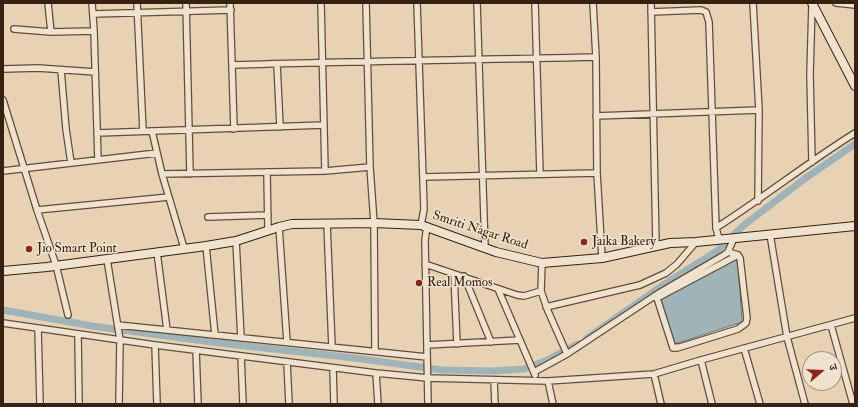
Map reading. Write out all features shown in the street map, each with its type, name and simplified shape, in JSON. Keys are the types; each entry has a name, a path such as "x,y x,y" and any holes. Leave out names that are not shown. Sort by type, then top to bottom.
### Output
{"main road":[{"path":"812,3 855,86"},
{"name":"Smriti Nagar Road","path":"3,270 107,259 206,246 236,241 292,224 374,223 424,226 485,248 542,263 602,258 670,243 696,242 855,226"}],"street":[{"path":"48,3 51,32"},
{"path":"92,3 98,160"},
{"path":"137,3 143,131"},
{"path":"186,3 190,174"},
{"path":"230,3 234,129"},
{"path":"321,3 325,171"},
{"path":"366,3 370,167 374,223 375,352"},
{"path":"417,3 424,177 428,404"},
{"path":"477,3 485,248"},
{"path":"535,3 540,174"},
{"path":"593,3 596,57 597,173 602,258"},
{"path":"650,3 656,245"},
{"path":"753,3 759,110 758,201"},
{"path":"812,3 810,74 812,162"},
{"path":"836,3 855,6"},
{"path":"93,14 231,10"},
{"path":"651,12 701,10 706,12 709,22 716,228 719,239"},
{"path":"14,29 51,32 94,31"},
{"path":"232,65 596,57"},
{"path":"277,64 280,127"},
{"path":"3,69 38,68 95,72"},
{"path":"61,70 66,129 71,163"},
{"path":"3,100 37,210 56,265 68,315"},
{"path":"596,116 759,110"},
{"path":"97,133 324,125"},
{"path":"152,130 162,174 184,248"},
{"path":"716,228 758,201 855,133"},
{"path":"3,171 157,153"},
{"path":"162,174 325,171 370,167"},
{"path":"267,172 268,231"},
{"path":"424,177 597,173"},
{"path":"37,210 169,197"},
{"path":"208,217 268,215"},
{"path":"327,224 332,347"},
{"path":"279,227 287,342"},
{"path":"770,234 787,337 805,404"},
{"path":"534,372 567,354 659,293 728,252 734,238"},
{"path":"236,241 241,338"},
{"path":"546,307 640,285 653,280 677,264 696,242"},
{"path":"206,246 215,335"},
{"path":"157,252 167,330"},
{"path":"728,252 738,255"},
{"path":"738,255 741,262 747,318 746,323 738,329 674,348 657,298 738,255"},
{"path":"107,259 120,340 119,404"},
{"path":"542,263 541,291 546,307 567,354"},
{"path":"425,264 464,276 498,289 524,296 541,291"},
{"path":"454,274 457,344"},
{"path":"464,276 491,342"},
{"path":"498,289 537,381"},
{"path":"3,323 155,345 376,373 428,378 548,381 654,374 855,318"},
{"path":"118,325 427,357"},
{"path":"831,325 852,391 853,404"},
{"path":"38,328 40,404"},
{"path":"78,334 79,404"},
{"path":"427,345 520,340"},
{"path":"155,345 157,404"},
{"path":"744,348 760,404"},
{"path":"196,350 198,404"},
{"path":"241,356 243,404"},
{"path":"701,360 712,404"},
{"path":"287,362 289,404"},
{"path":"332,368 334,404"},
{"path":"376,373 378,404"},
{"path":"654,374 661,404"},
{"path":"494,380 495,404"},
{"path":"548,381 553,404"}],"water":[{"path":"735,259 738,263 742,322 675,344 660,299"}],"waterway":[{"path":"587,338 663,285 717,251 744,225 803,180 855,144"},
{"path":"3,310 92,326 442,370 494,371 524,369 543,362 578,344"}],"place":[{"name":"Jaika Bakery","path":"584,242"},
{"name":"Jio Smart Point","path":"29,249"},
{"name":"Real Momos","path":"419,283"}]}
